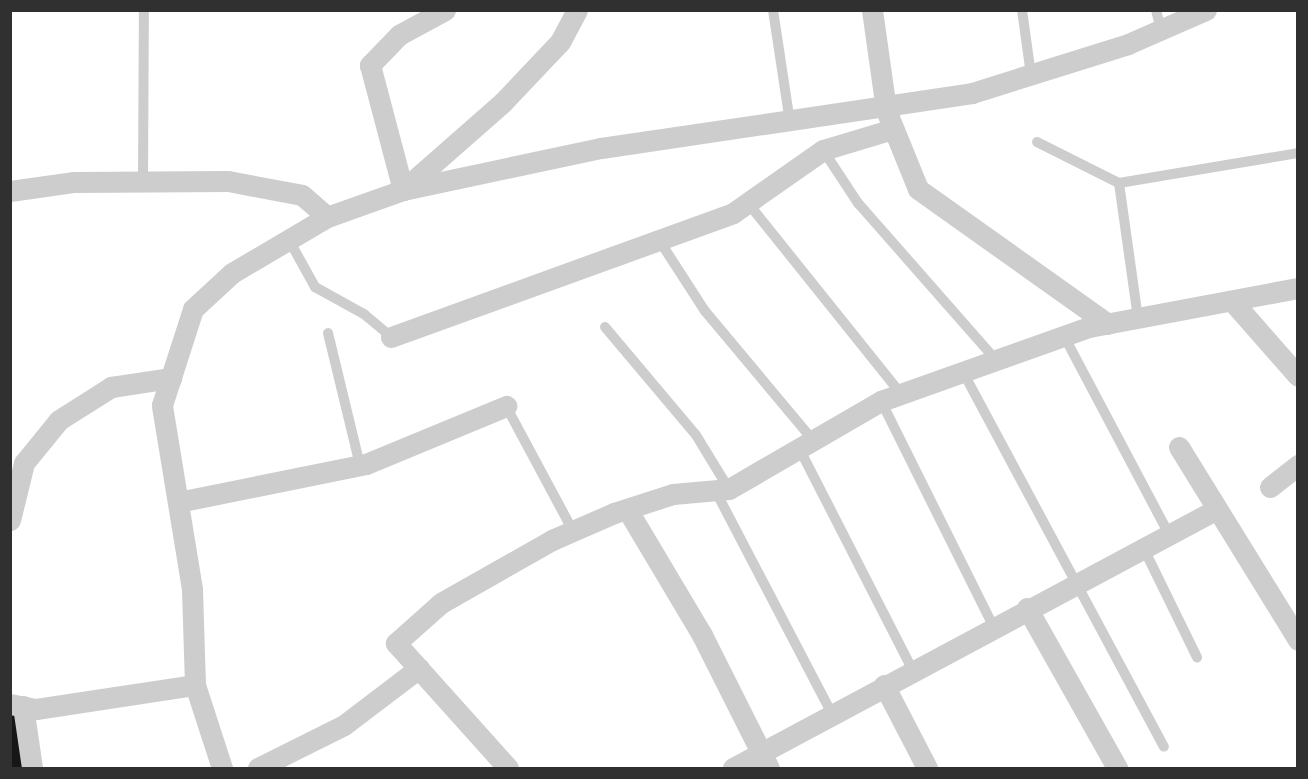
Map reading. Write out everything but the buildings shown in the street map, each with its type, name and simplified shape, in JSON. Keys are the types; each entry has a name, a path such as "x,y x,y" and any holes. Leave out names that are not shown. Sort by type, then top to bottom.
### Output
{"street":[{"path":"403,190 370,65 399,35 445,10"},
{"path":"403,190 503,102 560,42 577,10"},
{"path":"872,10 890,119 918,189 1108,324"},
{"path":"392,337 659,240 748,202 823,150 890,119 1031,75 1158,20 1206,10"},
{"path":"222,768 195,685 192,590 162,405 193,309 232,273 327,217 403,190 601,148 790,123 890,119"},
{"path":"10,191 74,182 228,181 302,195 327,217"},
{"path":"508,768 396,643 441,603 573,531 627,509 673,495 722,489 891,397 1064,336 1108,324 1298,288"},
{"path":"1233,302 1298,376"},
{"path":"10,520 24,463 59,420 111,387 171,378"},
{"path":"178,502 360,465 506,406"},
{"path":"1179,447 1298,640"},
{"path":"1270,487 1298,465"},
{"path":"733,768 766,760 832,714 884,684 1217,508"},
{"path":"627,509 702,635 766,760"},
{"path":"1027,608 1117,768"},
{"path":"258,768 344,725 419,668"},
{"path":"884,684 927,768"},
{"path":"32,768 17,705 36,709 195,685"}],"lane":[{"path":"143,182 144,10"},
{"path":"773,10 790,123"},
{"path":"1022,10 1031,75"},
{"path":"1037,142 1119,183 1298,153"},
{"path":"823,150 858,202 996,360"},
{"path":"1119,183 1138,318"},
{"path":"748,202 891,397 993,626"},
{"path":"289,240 315,287 364,314 392,337"},
{"path":"659,240 705,311 806,444 912,669"},
{"path":"605,327 696,435 832,714"},
{"path":"328,333 360,465"},
{"path":"1064,336 1169,534"},
{"path":"963,372 1078,582 1164,747"},
{"path":"506,406 573,531"},
{"path":"1143,547 1197,657"}]}
